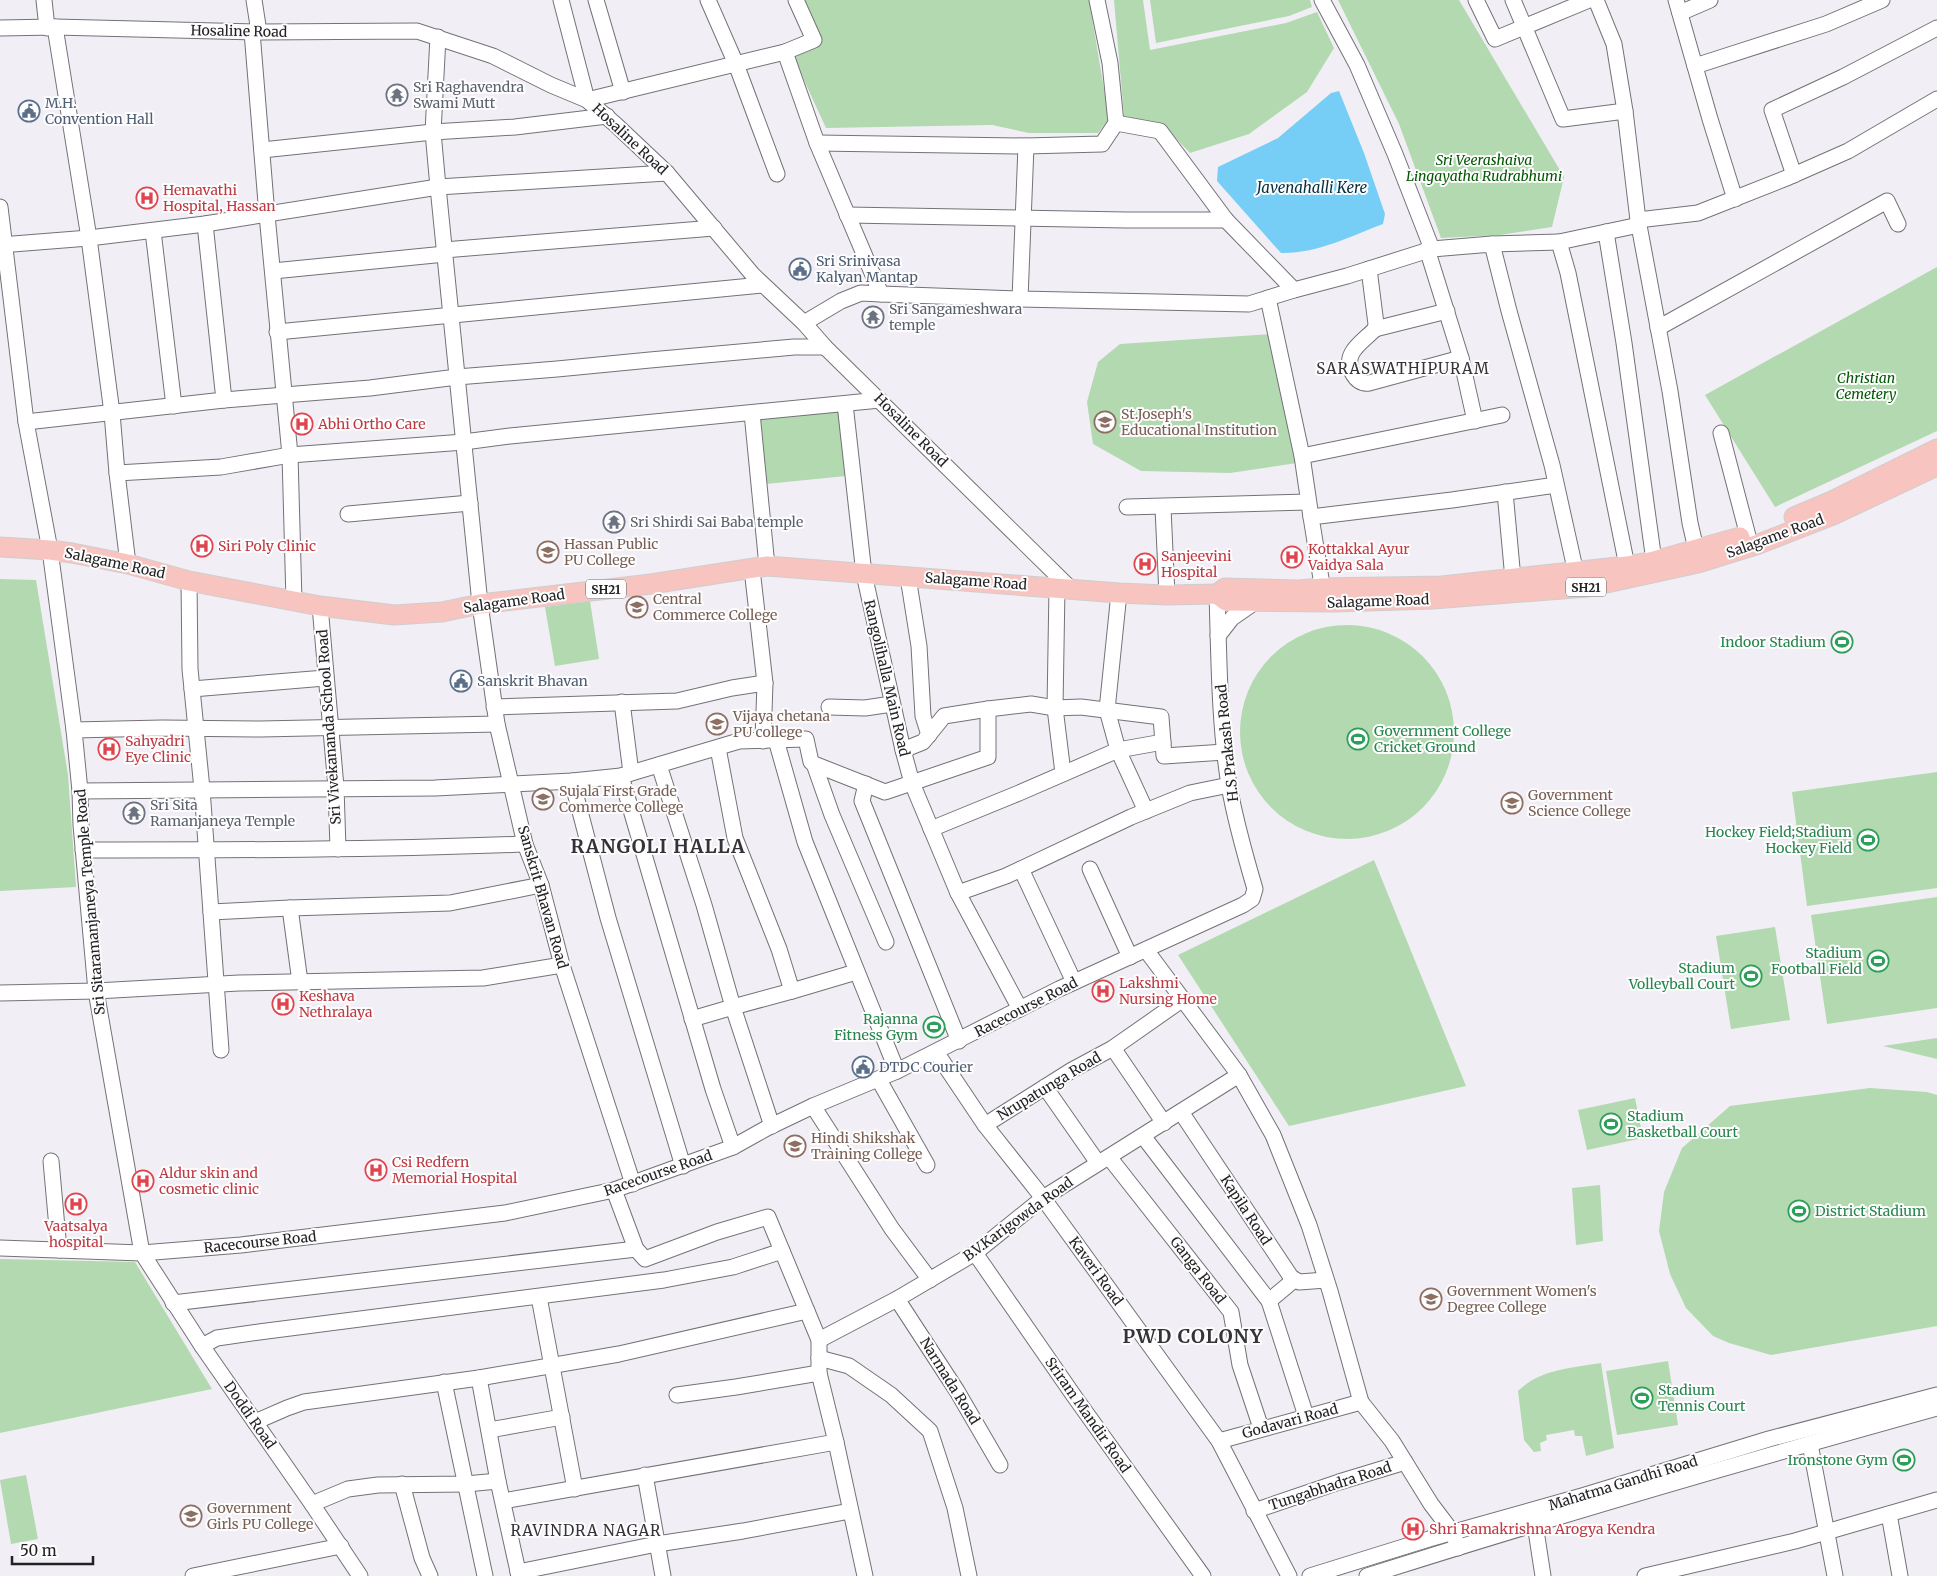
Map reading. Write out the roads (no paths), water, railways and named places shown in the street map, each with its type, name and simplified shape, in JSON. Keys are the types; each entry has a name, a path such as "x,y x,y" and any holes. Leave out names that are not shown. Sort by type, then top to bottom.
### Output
{"main road":[{"path":"1217,594 1225,588 1298,590 1324,595 1576,573 1654,561 1748,536 1832,501 1937,449"},
{"name":"Salagame Road","path":"0,547 50,550 128,564 189,581 320,606 394,615 442,612 480,604 650,584 759,567 1119,593 1167,595 1217,594 1226,601 1255,602 1324,595 1433,599 1574,589 1698,563 1756,545 1833,515 1937,466"}],"street":[{"path":"44,0 51,27 89,238 112,413 116,473 128,564"},
{"path":"254,0 267,215 290,455 294,601"},
{"path":"561,0 587,100 785,52 814,40 796,0"},
{"path":"596,0 622,92"},
{"path":"708,0 736,64 777,174"},
{"path":"817,143 1026,146 1102,144 1116,123 1110,63 1097,0"},
{"path":"1322,0 1356,65 1395,154 1429,249 1461,358 1475,421"},
{"path":"1476,0 1495,39 1597,1 1614,44 1625,111 1638,222 1670,391 1690,523 1696,549"},
{"path":"1513,0 1563,118 1625,111"},
{"path":"1710,0 1678,7 1735,199"},
{"path":"1695,66 1826,24 1882,0"},
{"name":"Hosaline Road","path":"0,28 51,27 255,32 416,31 493,56 551,85 587,100 607,116 667,173 762,284 804,323 825,347 880,400 1063,588"},
{"path":"1794,175 1772,110 1844,77 1937,28"},
{"name":"Sanskrit Bhavan Road","path":"438,37 433,132 480,604 494,707 525,844 541,885 562,965 633,1184"},
{"path":"785,52 817,143 880,294"},
{"path":"804,323 841,301 861,293 1020,299 1250,304 1429,249 1492,244 1559,242 1606,232 1638,222 1698,212 1735,199 1848,151 1937,99"},
{"path":"262,150 433,132 515,127 607,116"},
{"path":"1116,123 1160,131 1226,220 1294,290"},
{"path":"1020,299 1026,146"},
{"path":"3,244 153,231 267,215 438,187 667,173"},
{"path":"1658,328 1887,201 1898,224"},
{"name":"Sri Sitaramanjaneya Temple Road","path":"0,207 26,422 50,550 74,730 96,991 142,1253"},
{"path":"847,215 1226,220"},
{"path":"205,224 224,400"},
{"path":"273,271 445,252 714,228"},
{"path":"153,231 174,406"},
{"path":"1606,232 1624,342 1654,561"},
{"path":"1559,242 1568,273 1627,566"},
{"path":"1492,244 1556,484 1576,573"},
{"path":"1369,269 1375,328"},
{"path":"278,332 762,284"},
{"path":"1268,298 1302,456 1324,595"},
{"path":"1447,311 1375,328 1354,347 1350,354 1351,372 1357,380 1363,383 1461,358"},
{"path":"26,422 224,400 370,388 457,377 557,370 794,347 825,347"},
{"path":"116,473 221,467 290,455 464,442 880,400"},
{"name":"Rangolihalla Main Road","path":"845,404 864,574 892,704 912,783 958,893 1020,1009"},
{"path":"752,413 765,683 770,740 805,842 897,1071"},
{"path":"1302,456 1502,415"},
{"path":"1721,433 1748,536"},
{"path":"1311,517 1556,484"},
{"path":"1505,492 1513,579"},
{"path":"1126,507 1163,508 1308,502"},
{"path":"348,514 470,503"},
{"path":"1163,508 1167,595"},
{"path":"908,577 919,646 922,716 929,736"},
{"path":"189,581 190,669 202,789 222,1050"},
{"path":"1063,588 1056,708 1063,773"},
{"path":"1119,593 1107,710 1118,750 1146,811"},
{"name":"H.S Prakash Road","path":"1217,594 1221,708 1229,785 1238,829 1254,889"},
{"path":"1218,636 1232,618 1255,602"},
{"name":"Sri Vivekananda School Road","path":"320,606 336,788 338,849"},
{"path":"192,689 325,678"},
{"path":"494,707 677,700 765,683"},
{"path":"622,702 626,775 692,1019 732,1147"},
{"path":"829,708 865,708 892,704"},
{"path":"903,750 923,742 942,718 948,714 1031,704 1056,708 1081,707 1161,717 1164,756 1225,752"},
{"path":"814,764 886,792 988,757 988,708"},
{"path":"74,730 497,724"},
{"path":"80,791 435,788 572,781 626,775 739,741 806,739 811,762 814,764 832,815 886,942"},
{"path":"931,829 1118,750 1163,742"},
{"path":"718,748 735,838 779,949 792,991"},
{"path":"658,765 704,905 733,1007 772,1126"},
{"path":"572,781 608,918 683,1166"},
{"path":"866,784 862,802 959,1041"},
{"path":"958,893 1021,869 1146,811 1190,793 1229,785"},
{"path":"83,850 423,848 525,844"},
{"path":"1021,869 1074,982"},
{"path":"1090,869 1130,957"},
{"path":"211,912 450,904 541,885"},
{"name":"Racecourse Road","path":"0,1248 142,1253 241,1245 506,1213 614,1190 732,1147 813,1106 880,1080 1074,982 1243,905 1252,899 1254,889"},
{"path":"290,908 300,982"},
{"path":"1146,950 1183,999 1196,1020 1239,1075 1273,1135 1309,1225 1361,1402 1392,1441 1431,1504 1453,1533 1458,1548"},
{"path":"0,993 96,991 217,984 484,978 562,965"},
{"path":"692,1019 856,972"},
{"name":"Nrupatunga Road","path":"985,1125 1072,1070 1113,1048 1183,999"},
{"path":"1113,1048 1164,1123"},
{"name":"Kaveri Road","path":"936,1052 985,1125 1043,1198 1219,1440 1289,1576"},
{"name":"B.V.Karigowda Road","path":"819,1340 897,1299 975,1253 1043,1198 1239,1075"},
{"path":"880,1080 927,1165"},
{"name":"Ganga Road","path":"1045,1087 1103,1160 1231,1312 1240,1365 1261,1428"},
{"path":"813,1106 892,1229 930,1280"},
{"name":"Kapila Road","path":"1181,1112 1294,1280"},
{"path":"1142,1136 1269,1301 1306,1416"},
{"path":"51,1161 59,1250"},
{"path":"614,1190 640,1254 664,1280"},
{"path":"173,1302 640,1254 768,1217 819,1340 819,1365 865,1576"},
{"path":"202,1346 217,1338 664,1280 734,1267 782,1251"},
{"name":"Doddi Road","path":"142,1253 202,1346 360,1576"},
{"name":"Sriram Mandir Road","path":"975,1253 1203,1576"},
{"path":"1269,1301 1294,1280 1299,1282 1326,1280"},
{"path":"539,1297 576,1489"},
{"name":"Narmada Road","path":"897,1299 957,1391 1000,1465"},
{"path":"256,1422 304,1402 480,1378 619,1354 807,1311"},
{"path":"677,1395 736,1387 819,1365 849,1366 891,1395 930,1431 956,1508 969,1576"},
{"path":"480,1378 498,1482 519,1574 657,1544 743,1531 850,1511"},
{"path":"444,1382 485,1576"},
{"name":"Mahatma Gandhi Road","path":"1368,1576 1458,1548 1532,1518 1734,1449 1937,1395"},
{"name":"Godavari Road","path":"1219,1440 1361,1402"},
{"name":"Mahatma Gandhi Road","path":"1310,1576 1453,1533 1532,1518 1737,1464 1937,1408"},
{"path":"489,1430 562,1417"},
{"path":"503,1502 836,1442"},
{"path":"1810,1444 1836,1576"},
{"path":"1734,1449 1737,1464"},
{"name":"Tungabhadra Road","path":"1254,1511 1405,1462"},
{"path":"645,1475 663,1576"},
{"path":"312,1504 348,1490 378,1485 498,1482"},
{"path":"402,1484 422,1558 430,1576"},
{"path":"1645,1576 1795,1541 1937,1500"},
{"path":"1889,1514 1900,1576"},
{"path":"1532,1518 1543,1576"},
{"path":"193,1576 341,1546"}],"water":[{"name":"Javenahalli Kere","path":"1339,91 1364,153 1385,214 1383,224 1346,239 1307,251 1281,253 1217,181 1218,167 1278,138 1331,93"}],"place":[{"name":"Sri Raghavendra Swami Mutt","path":"397,95"},
{"name":"M.H. Convention Hall","path":"29,111"},
{"name":"Hemavathi Hospital, Hassan","path":"147,198"},
{"name":"Sri Srinivasa Kalyan Mantap","path":"800,269"},
{"name":"Sri Sangameshwara temple","path":"873,317"},
{"name":"St.Joseph's Educational Institution","path":"1105,422"},
{"name":"Abhi Ortho Care","path":"302,424"},
{"name":"Sri Shirdi Sai Baba temple","path":"614,522"},
{"name":"Siri Poly Clinic","path":"202,546"},
{"name":"Hassan Public PU College","path":"548,552"},
{"name":"Kottakkal Ayur Vaidya Sala","path":"1292,557"},
{"name":"Sanjeevini Hospital","path":"1145,564"},
{"name":"Central Commerce College","path":"637,607"},
{"name":"Indoor Stadium","path":"1842,642"},
{"name":"Sanskrit Bhavan","path":"461,681"},
{"name":"Vijaya chetana PU college","path":"717,724"},
{"name":"Government College Cricket Ground","path":"1358,739"},
{"name":"Sahyadri Eye Clinic","path":"109,749"},
{"name":"Sujala First Grade Commerce College","path":"543,799"},
{"name":"Government Science College","path":"1512,803"},
{"name":"Sri Sita Ramanjaneya Temple","path":"134,813"},
{"name":"Hockey Field;Stadium Hockey Field","path":"1868,840"},
{"name":"Stadium Football Field","path":"1878,961"},
{"name":"Stadium Volleyball Court","path":"1751,976"},
{"name":"Lakshmi Nursing Home","path":"1103,991"},
{"name":"Keshava Nethralaya","path":"283,1004"},
{"name":"Rajanna Fitness Gym","path":"934,1027"},
{"name":"DTDC Courier","path":"863,1067"},
{"name":"Stadium Basketball Court","path":"1611,1124"},
{"name":"Hindi Shikshak Training College","path":"795,1146"},
{"name":"Csi Redfern Memorial Hospital","path":"376,1170"},
{"name":"Aldur skin and cosmetic clinic","path":"143,1181"},
{"name":"Vaatsalya hospital","path":"76,1204"},
{"name":"District Stadium","path":"1799,1211"},
{"name":"Government Women's Degree College","path":"1431,1299"},
{"name":"Stadium Tennis Court","path":"1642,1398"},
{"name":"Ironstone Gym","path":"1904,1460"},
{"name":"Government Girls PU College","path":"191,1516"},
{"name":"Shri Ramakrishna Arogya Kendra","path":"1413,1529"}],"district":[{"name":"SARASWATHIPURAM","path":"1403,368"},
{"name":"RANGOLI HALLA","path":"658,846"},
{"name":"PWD COLONY","path":"1193,1336"},
{"name":"RAVINDRA NAGAR","path":"586,1530"}],"park label":[{"name":"Sri Veerashaiva Lingayatha Rudrabhumi","path":"1484,168"},
{"name":"Christian Cemetery","path":"1866,386"}]}
